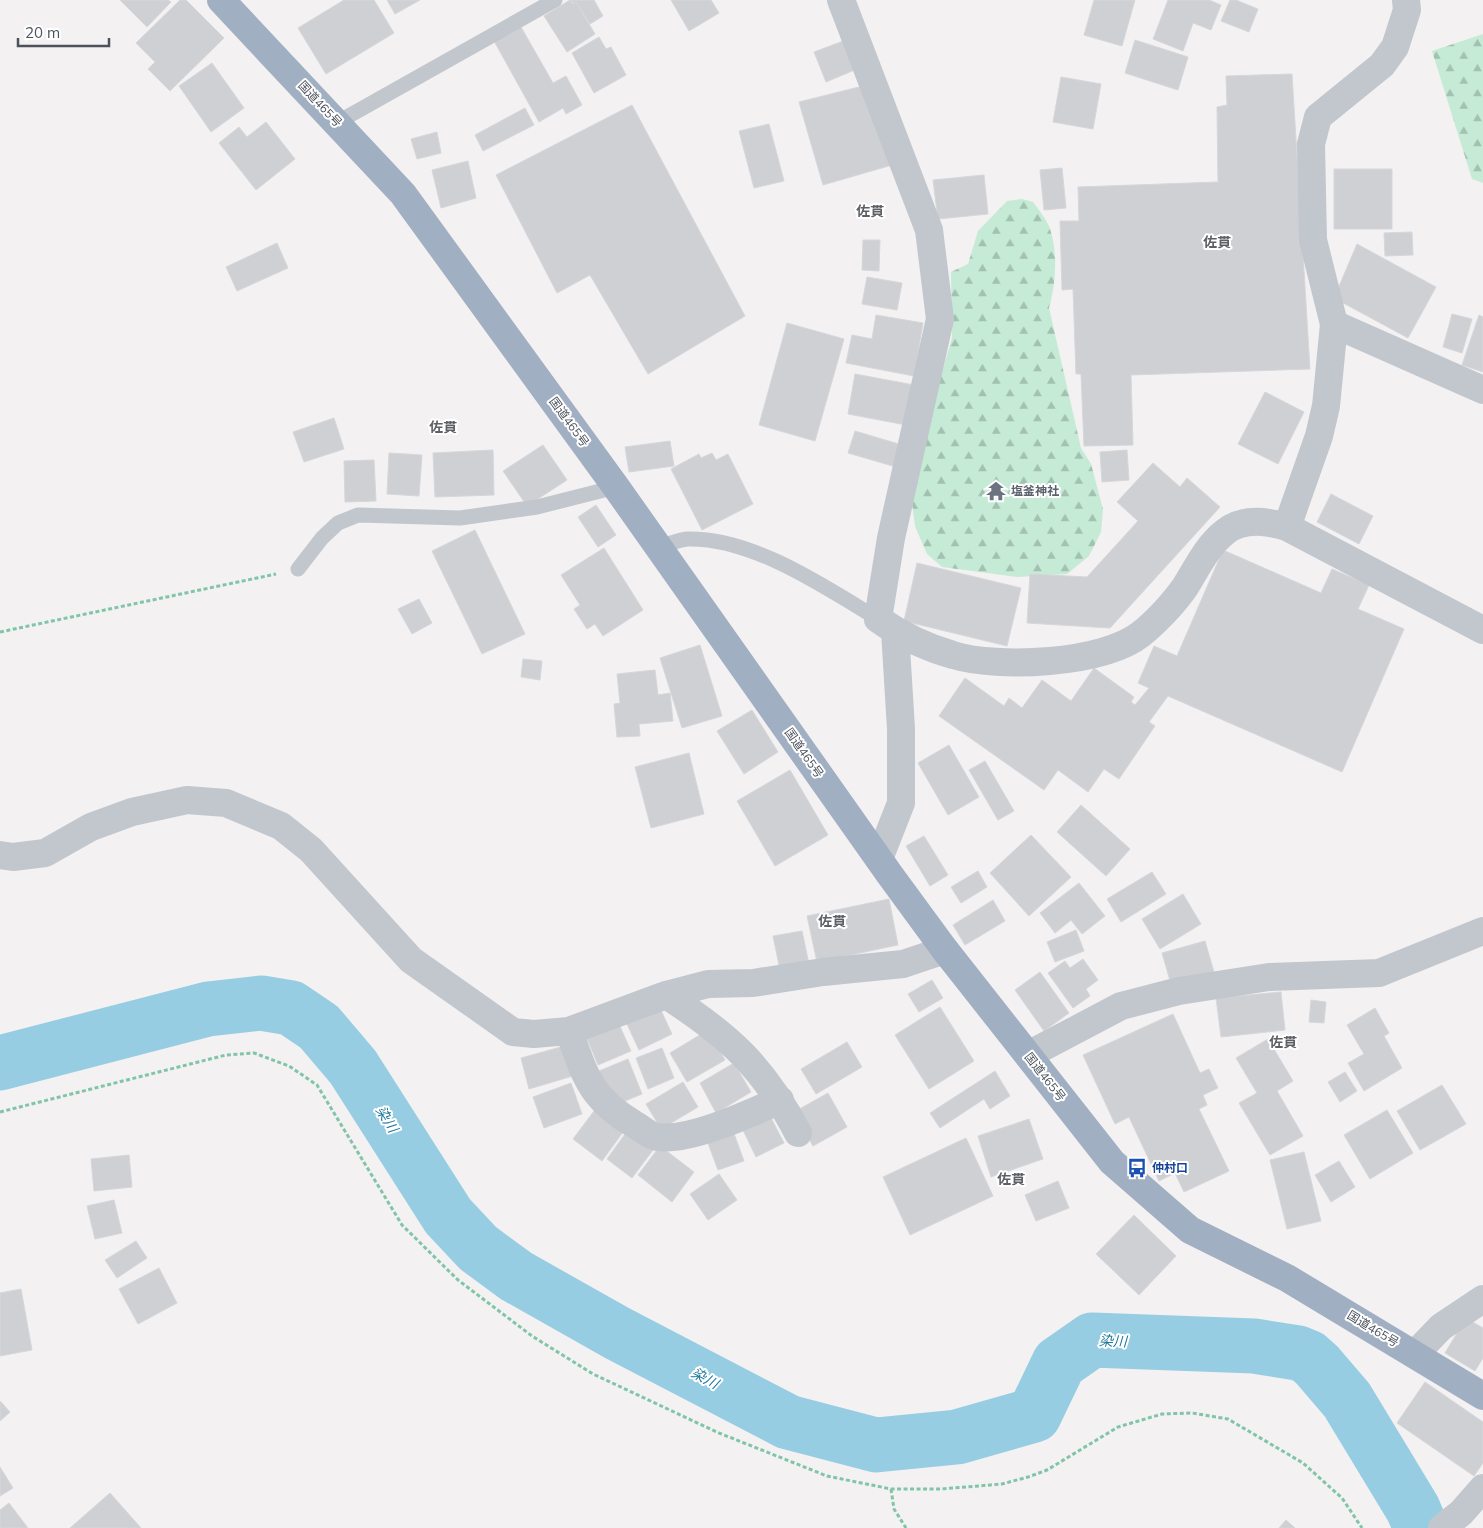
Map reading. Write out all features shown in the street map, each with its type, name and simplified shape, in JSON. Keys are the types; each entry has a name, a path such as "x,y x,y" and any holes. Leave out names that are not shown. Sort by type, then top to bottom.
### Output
{"highway":[{"name":"国道465号","path":"221,0 338,122 403,194 616,487 945,950 1112,1162 1190,1230 1287,1278 1483,1396"}],"street":[{"path":"841,0 929,230 940,319 891,538 887,625 901,729 901,803 879,859"},
{"path":"1286,527 1319,436 1326,406 1334,324 1312,240 1311,144 1318,117 1382,64 1395,47 1406,10 1406,0"},
{"path":"1334,324 1483,390"},
{"path":"887,625 915,642 955,656 997,661 1075,659 1108,652 1140,634 1159,616 1183,589 1210,546 1226,531 1244,524 1266,521 1286,527 1483,630"},
{"path":"0,855 13,857 45,853 91,827 132,812 187,800 226,803 281,826 311,850 411,960 512,1032 534,1034 569,1031 666,995 708,984 753,983 823,972 902,964 945,950"},
{"path":"1028,1055 1121,1006 1179,991 1269,977 1379,973 1483,931"},
{"path":"666,995 716,1029 750,1061 780,1100 798,1133"},
{"path":"569,1031 582,1068 597,1096 616,1114 656,1137 686,1135 727,1122 780,1100"},
{"path":"1415,1354 1441,1327 1483,1299"},
{"path":"1452,1520 1483,1488"}],"lane":[{"path":"338,122 555,0"},
{"path":"298,569 322,538 338,522 358,515 460,518 537,507 616,487"},
{"path":"658,547 686,539 719,541 799,570 887,625"}],"path":[{"path":"0,632 298,569"},
{"path":"0,1112 226,1055 254,1053 289,1066 317,1085 402,1225 458,1280 532,1336 593,1374 719,1433 827,1476 891,1489 941,1489 1002,1484 1047,1470 1118,1427 1162,1414 1192,1413 1228,1419 1302,1463 1342,1498 1362,1528"},
{"path":"891,1489 894,1509 906,1528"}],"green space":[{"path":"1483,34 1483,183 1472,179 1432,51"},
{"path":"1022,199 1033,202 1047,222 1053,239 1055,268 1049,308 1081,448 1091,464 1103,509 1101,532 1089,556 1067,574 1017,577 942,567 927,554 915,526 911,496 931,410 952,338 951,272 968,264 978,231 1007,201"}],"building":[{"path":"120,0 168,0 171,2 147,27"},
{"path":"180,0 186,0 224,38 170,91 148,69 155,62 136,43"},
{"path":"344,0 374,0 394,33 326,74 298,28"},
{"path":"387,0 420,0 395,14"},
{"path":"570,0 573,4 576,2 595,34 567,52 544,16"},
{"path":"571,0 594,0 603,16 590,24 576,2 573,3"},
{"path":"671,0 711,0 719,13 689,31"},
{"path":"1094,0 1135,0 1122,46 1084,35"},
{"path":"1168,0 1209,0 1221,5 1211,30 1193,23 1183,51 1153,39"},
{"path":"1230,0 1236,0 1258,9 1249,32 1221,21"},
{"path":"521,27 553,83 566,76 582,105 566,114 563,108 539,122 494,41"},
{"path":"599,37 606,49 611,47 626,75 594,93 572,53"},
{"path":"846,40 857,69 826,82 814,52"},
{"path":"1135,40 1188,57 1178,90 1125,73"},
{"path":"212,63 244,108 211,132 179,86"},
{"path":"1292,74 1310,369 1131,375 1133,445 1084,446 1081,374 1076,374 1073,289 1062,290 1060,221 1079,221 1078,187 1218,182 1217,107 1227,105 1226,76"},
{"path":"1061,77 1101,84 1093,129 1053,122"},
{"path":"867,85 892,165 823,185 799,102"},
{"path":"632,105 745,316 648,374 590,275 557,293 496,175"},
{"path":"525,108 534,125 483,151 475,135"},
{"path":"266,122 295,159 256,190 219,143 239,127 247,137"},
{"path":"769,124 784,181 754,188 739,131"},
{"path":"437,132 441,153 417,159 411,139"},
{"path":"468,161 476,198 441,208 432,170"},
{"path":"1062,168 1066,208 1044,210 1040,170"},
{"path":"1334,169 1392,169 1392,229 1334,229"},
{"path":"984,175 988,214 938,219 933,180"},
{"path":"1412,232 1413,255 1385,256 1384,233"},
{"path":"863,240 880,240 879,271 862,270"},
{"path":"277,243 288,268 237,291 226,267"},
{"path":"1357,244 1436,287 1408,338 1334,298"},
{"path":"867,277 902,283 897,310 862,304"},
{"path":"1452,314 1472,319 1462,353 1443,347"},
{"path":"876,315 923,323 914,376 846,363 852,335 872,339"},
{"path":"1479,315 1483,317 1483,372 1462,365"},
{"path":"787,323 844,339 815,441 759,425"},
{"path":"855,374 914,385 906,425 848,414"},
{"path":"1265,392 1304,412 1278,464 1238,444"},
{"path":"334,418 344,449 304,462 293,432"},
{"path":"855,431 902,445 896,467 848,453"},
{"path":"670,441 674,466 629,472 625,447"},
{"path":"543,445 567,480 527,506 503,471"},
{"path":"493,450 494,495 435,497 433,453"},
{"path":"1127,450 1129,480 1102,482 1100,452"},
{"path":"389,453 422,455 419,496 387,494"},
{"path":"712,453 716,460 728,454 753,504 702,530 671,469 699,454 701,458"},
{"path":"374,460 376,501 345,502 344,461"},
{"path":"1153,463 1180,487 1187,478 1220,507 1110,628 1027,623 1030,574 1087,577 1138,521 1117,502"},
{"path":"1331,494 1373,516 1359,544 1317,522"},
{"path":"596,505 616,535 598,547 578,517"},
{"path":"475,530 525,634 482,654 432,551"},
{"path":"604,548 643,610 603,636 595,624 587,629 574,609 580,605 561,575"},
{"path":"1223,550 1321,593 1332,569 1369,585 1358,609 1404,629 1342,772 1168,696 1149,722 1155,726 1119,779 1104,769 1088,792 1058,770 1044,790 939,716 965,678 1004,706 1009,698 1022,708 1042,680 1071,701 1094,668 1134,697 1131,702 1135,705 1149,688 1138,683 1154,646 1177,656"},
{"path":"917,563 1021,588 1007,646 904,621"},
{"path":"419,599 432,623 412,634 398,609"},
{"path":"700,645 722,716 682,728 660,658"},
{"path":"523,659 542,661 540,680 521,677"},
{"path":"655,670 658,695 670,693 673,721 639,724 640,736 617,737 614,704 620,703 617,674"},
{"path":"752,710 778,752 744,774 717,731"},
{"path":"949,745 979,797 948,815 918,763"},
{"path":"689,753 704,814 651,828 635,767"},
{"path":"985,761 1014,811 998,820 969,770"},
{"path":"790,770 828,835 775,866 737,801"},
{"path":"1081,805 1130,849 1106,876 1057,832"},
{"path":"1031,835 1071,877 1029,916 990,873"},
{"path":"924,836 948,875 930,886 906,846"},
{"path":"978,871 987,887 961,903 951,887"},
{"path":"1152,872 1166,894 1121,922 1107,899"},
{"path":"1079,883 1105,916 1082,934 1071,920 1055,933 1040,913"},
{"path":"1183,894 1201,924 1160,949 1142,919"},
{"path":"889,899 898,945 817,962 807,916"},
{"path":"993,900 1005,921 965,945 953,925"},
{"path":"1076,930 1084,951 1055,962 1047,942"},
{"path":"802,931 809,964 780,970 773,936"},
{"path":"1205,941 1214,972 1171,984 1162,953"},
{"path":"1083,959 1098,980 1086,989 1090,996 1073,1008 1048,973 1065,961 1070,968"},
{"path":"1040,972 1069,1013 1044,1031 1015,990"},
{"path":"932,980 943,998 919,1012 908,994"},
{"path":"1281,992 1285,1030 1221,1037 1216,998"},
{"path":"1311,1000 1326,1002 1324,1023 1309,1022"},
{"path":"659,1006 672,1034 639,1050 626,1022"},
{"path":"940,1007 974,1061 929,1089 895,1035"},
{"path":"1375,1008 1389,1033 1384,1036 1402,1068 1364,1091 1348,1063 1364,1054 1347,1025"},
{"path":"1173,1014 1200,1073 1209,1069 1218,1088 1203,1095 1207,1105 1199,1109 1229,1171 1184,1192 1175,1173 1159,1181 1129,1117 1115,1124 1083,1055"},
{"path":"618,1022 631,1051 598,1065 586,1036"},
{"path":"708,1030 725,1060 687,1082 670,1053"},
{"path":"1268,1039 1293,1081 1277,1091 1303,1136 1270,1155 1239,1103 1257,1093 1236,1058"},
{"path":"847,1042 862,1067 816,1094 801,1069"},
{"path":"568,1045 576,1075 529,1089 521,1058"},
{"path":"662,1048 674,1078 648,1089 636,1058"},
{"path":"628,1059 642,1094 613,1106 599,1071"},
{"path":"734,1063 751,1092 716,1113 700,1083"},
{"path":"995,1071 1010,1096 990,1109 984,1099 940,1128 930,1113"},
{"path":"1345,1072 1357,1091 1340,1102 1328,1082"},
{"path":"683,1082 698,1107 661,1129 646,1104"},
{"path":"571,1083 582,1114 544,1128 533,1097"},
{"path":"1442,1085 1466,1124 1420,1150 1397,1111"},
{"path":"828,1093 847,1127 813,1146 794,1112"},
{"path":"597,1107 626,1128 602,1161 573,1139"},
{"path":"1387,1110 1413,1153 1370,1179 1344,1135"},
{"path":"769,1114 784,1143 756,1157 742,1128"},
{"path":"1029,1119 1043,1159 991,1177 978,1136"},
{"path":"630,1127 656,1146 632,1178 607,1159"},
{"path":"732,1128 744,1161 718,1170 706,1138"},
{"path":"966,1138 993,1196 910,1235 883,1177"},
{"path":"660,1146 694,1172 672,1202 638,1175"},
{"path":"1304,1152 1321,1221 1287,1229 1270,1160"},
{"path":"129,1155 132,1187 94,1191 91,1159"},
{"path":"1339,1161 1355,1187 1331,1202 1315,1175"},
{"path":"719,1174 737,1200 708,1220 690,1194"},
{"path":"1058,1181 1069,1208 1036,1221 1025,1195"},
{"path":"114,1200 122,1233 95,1239 87,1206"},
{"path":"1134,1215 1176,1256 1139,1295 1096,1254"},
{"path":"136,1241 147,1258 117,1278 105,1260"},
{"path":"159,1268 177,1303 138,1324 119,1289"},
{"path":"21,1289 32,1350 0,1356 0,1293"},
{"path":"1466,1318 1483,1328 1483,1358 1475,1371 1445,1353"},
{"path":"1425,1382 1483,1422 1483,1463 1474,1476 1397,1423"},
{"path":"0,1401 10,1412 0,1421"},
{"path":"0,1467 13,1488 0,1496"},
{"path":"110,1493 141,1528 70,1528"},
{"path":"9,1503 28,1528 0,1528 0,1510"},
{"path":"1286,1520 1295,1528 1279,1528"}],"waterway":[{"name":"染川","path":"0,1063 208,1009 261,1003 291,1008 319,1027 353,1067 448,1216 478,1248 516,1276 617,1333 788,1422 876,1445 957,1437 1034,1415 1059,1363 1092,1340 1254,1346 1298,1353 1308,1357 1317,1365 1347,1400 1413,1509 1421,1528"}],"place":[{"name":"塩釜神社","path":"996,491"},
{"name":"仲村口","path":"1137,1168"}],"district":[{"name":"佐貫","path":"870,211"},
{"name":"佐貫","path":"1217,242"},
{"name":"佐貫","path":"443,427"},
{"name":"佐貫","path":"832,921"},
{"name":"佐貫","path":"1283,1042"},
{"name":"佐貫","path":"1011,1179"}]}
